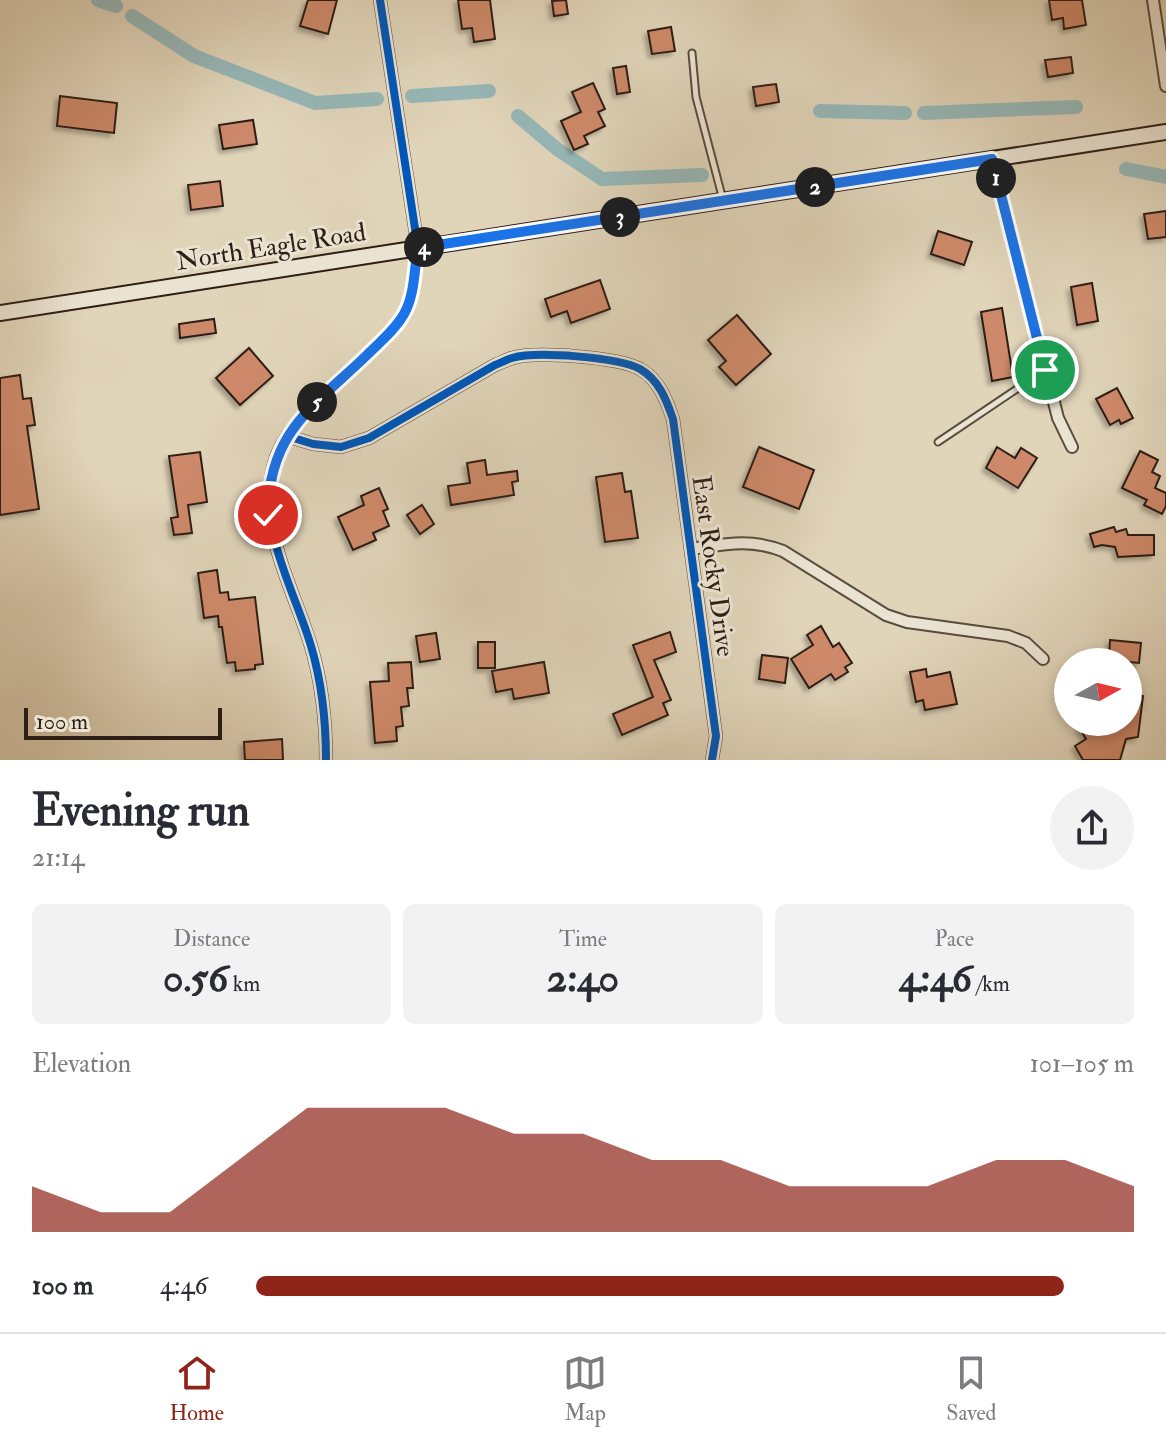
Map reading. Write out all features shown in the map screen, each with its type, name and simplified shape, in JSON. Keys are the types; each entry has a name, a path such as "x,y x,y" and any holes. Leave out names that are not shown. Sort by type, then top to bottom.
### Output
{"main road":[{"name":"North Eagle Road","path":"0,313 1166,132"}],"street":[{"path":"326,760 318,673 274,541 268,515 268,487 275,461 287,436 305,414 391,331 405,312 412,289 418,248 380,0"},
{"path":"1153,0 1166,86"},
{"path":"992,159 1058,418 1072,447"},
{"name":"East Rocky Drive","path":"287,436 313,444 341,447 369,438 513,357 533,355 619,361 641,370 655,381 665,396 673,419 716,736 712,760"},
{"path":"691,549 745,541 765,544 783,551 886,615 907,622 1008,636 1026,643 1043,659"}],"lane":[{"path":"692,53 696,97 723,201"},
{"path":"938,442 1045,370"}],"building":[{"path":"308,0 337,0 328,34 300,26"},
{"path":"458,0 490,0 495,39 474,42 472,28 462,29"},
{"path":"566,0 568,14 554,16 552,1"},
{"path":"1049,0 1082,0 1086,25 1064,29 1063,18 1052,20"},
{"path":"671,27 675,51 652,54 648,31"},
{"path":"1071,57 1073,73 1048,77 1045,60"},
{"path":"626,66 630,92 617,94 613,68"},
{"path":"593,83 605,109 598,112 605,126 584,136 588,144 574,150 561,121 581,112 572,92"},
{"path":"776,84 779,102 756,106 753,87"},
{"path":"60,96 117,103 114,133 57,126"},
{"path":"253,120 257,144 223,149 219,125"},
{"path":"220,181 223,206 191,210 188,185"},
{"path":"1166,211 1166,237 1148,239 1144,214"},
{"path":"938,231 972,242 964,265 931,254"},
{"path":"600,280 610,309 571,323 567,311 551,317 545,299"},
{"path":"1092,283 1098,321 1077,325 1071,287"},
{"path":"1002,308 1013,377 992,381 981,312"},
{"path":"737,315 771,354 736,385 719,367 726,361 708,340"},
{"path":"214,319 216,333 180,338 179,324"},
{"path":"249,348 273,376 240,405 216,378"},
{"path":"20,375 23,399 31,398 35,425 27,426 39,509 0,515 0,378"},
{"path":"1117,388 1133,418 1110,425 1096,399"},
{"path":"759,447 814,470 799,509 743,487"},
{"path":"997,447 1015,458 1021,448 1037,458 1018,488 986,468"},
{"path":"1140,451 1158,460 1152,472 1160,476 1155,488 1166,493 1166,506 1162,514 1144,505 1147,500 1122,488"},
{"path":"200,452 207,502 188,505 192,533 174,535 171,518 178,517 169,456"},
{"path":"485,460 487,475 517,471 518,481 512,482 514,495 451,505 448,486 470,483 467,463"},
{"path":"622,473 625,492 631,491 638,538 605,542 596,477"},
{"path":"379,488 388,509 383,511 389,526 373,533 376,540 353,550 338,517 364,505 361,496"},
{"path":"422,505 434,524 420,534 407,515"},
{"path":"1114,527 1116,532 1126,529 1128,535 1154,535 1154,555 1118,557 1115,547 1094,547 1090,534"},
{"path":"217,570 220,593 228,592 229,600 255,597 263,664 255,665 255,669 236,671 235,662 227,663 218,616 204,618 198,573"},
{"path":"821,626 833,647 839,643 852,663 845,667 848,672 835,680 831,674 809,688 791,659 813,645 807,635"},
{"path":"670,632 676,652 654,660 671,700 663,703 668,715 622,735 613,714 653,697 633,645"},
{"path":"436,633 440,659 420,662 416,636"},
{"path":"1110,640 1141,643 1140,648 1110,648"},
{"path":"478,642 495,642 495,668 478,668"},
{"path":"762,655 788,658 785,683 759,679"},
{"path":"411,662 413,688 407,688 409,706 401,707 403,726 396,727 397,741 375,743 370,682 389,681 388,663"},
{"path":"544,662 549,693 514,699 512,689 496,692 492,671"},
{"path":"926,669 927,677 950,672 957,704 925,710 923,700 916,702 910,672"},
{"path":"1084,736 1138,736 1126,739 1120,760 1083,760 1075,746 1086,739"},
{"path":"282,739 283,760 245,760 244,742"}],"waterway":[{"path":"98,0 116,6"},
{"path":"132,16 194,56 315,103 377,99"},
{"path":"412,96 489,91"},
{"path":"924,113 1076,107"},
{"path":"820,111 905,113"},
{"path":"518,116 557,149 602,179 702,175"},
{"path":"1126,169 1166,177"}],"cycle path":[{"path":"326,760 318,674 273,533 270,487 274,464 290,432 316,402 394,329 411,299 418,248 380,0"},
{"path":"287,436 313,444 341,447 369,438 495,365 523,356 596,358 629,365 647,373 661,391 673,419 716,736 712,760"}],"route":[{"path":"268,515 268,487 275,461 287,436 305,414 391,331 405,312 418,248 992,159 1045,370"}]}
